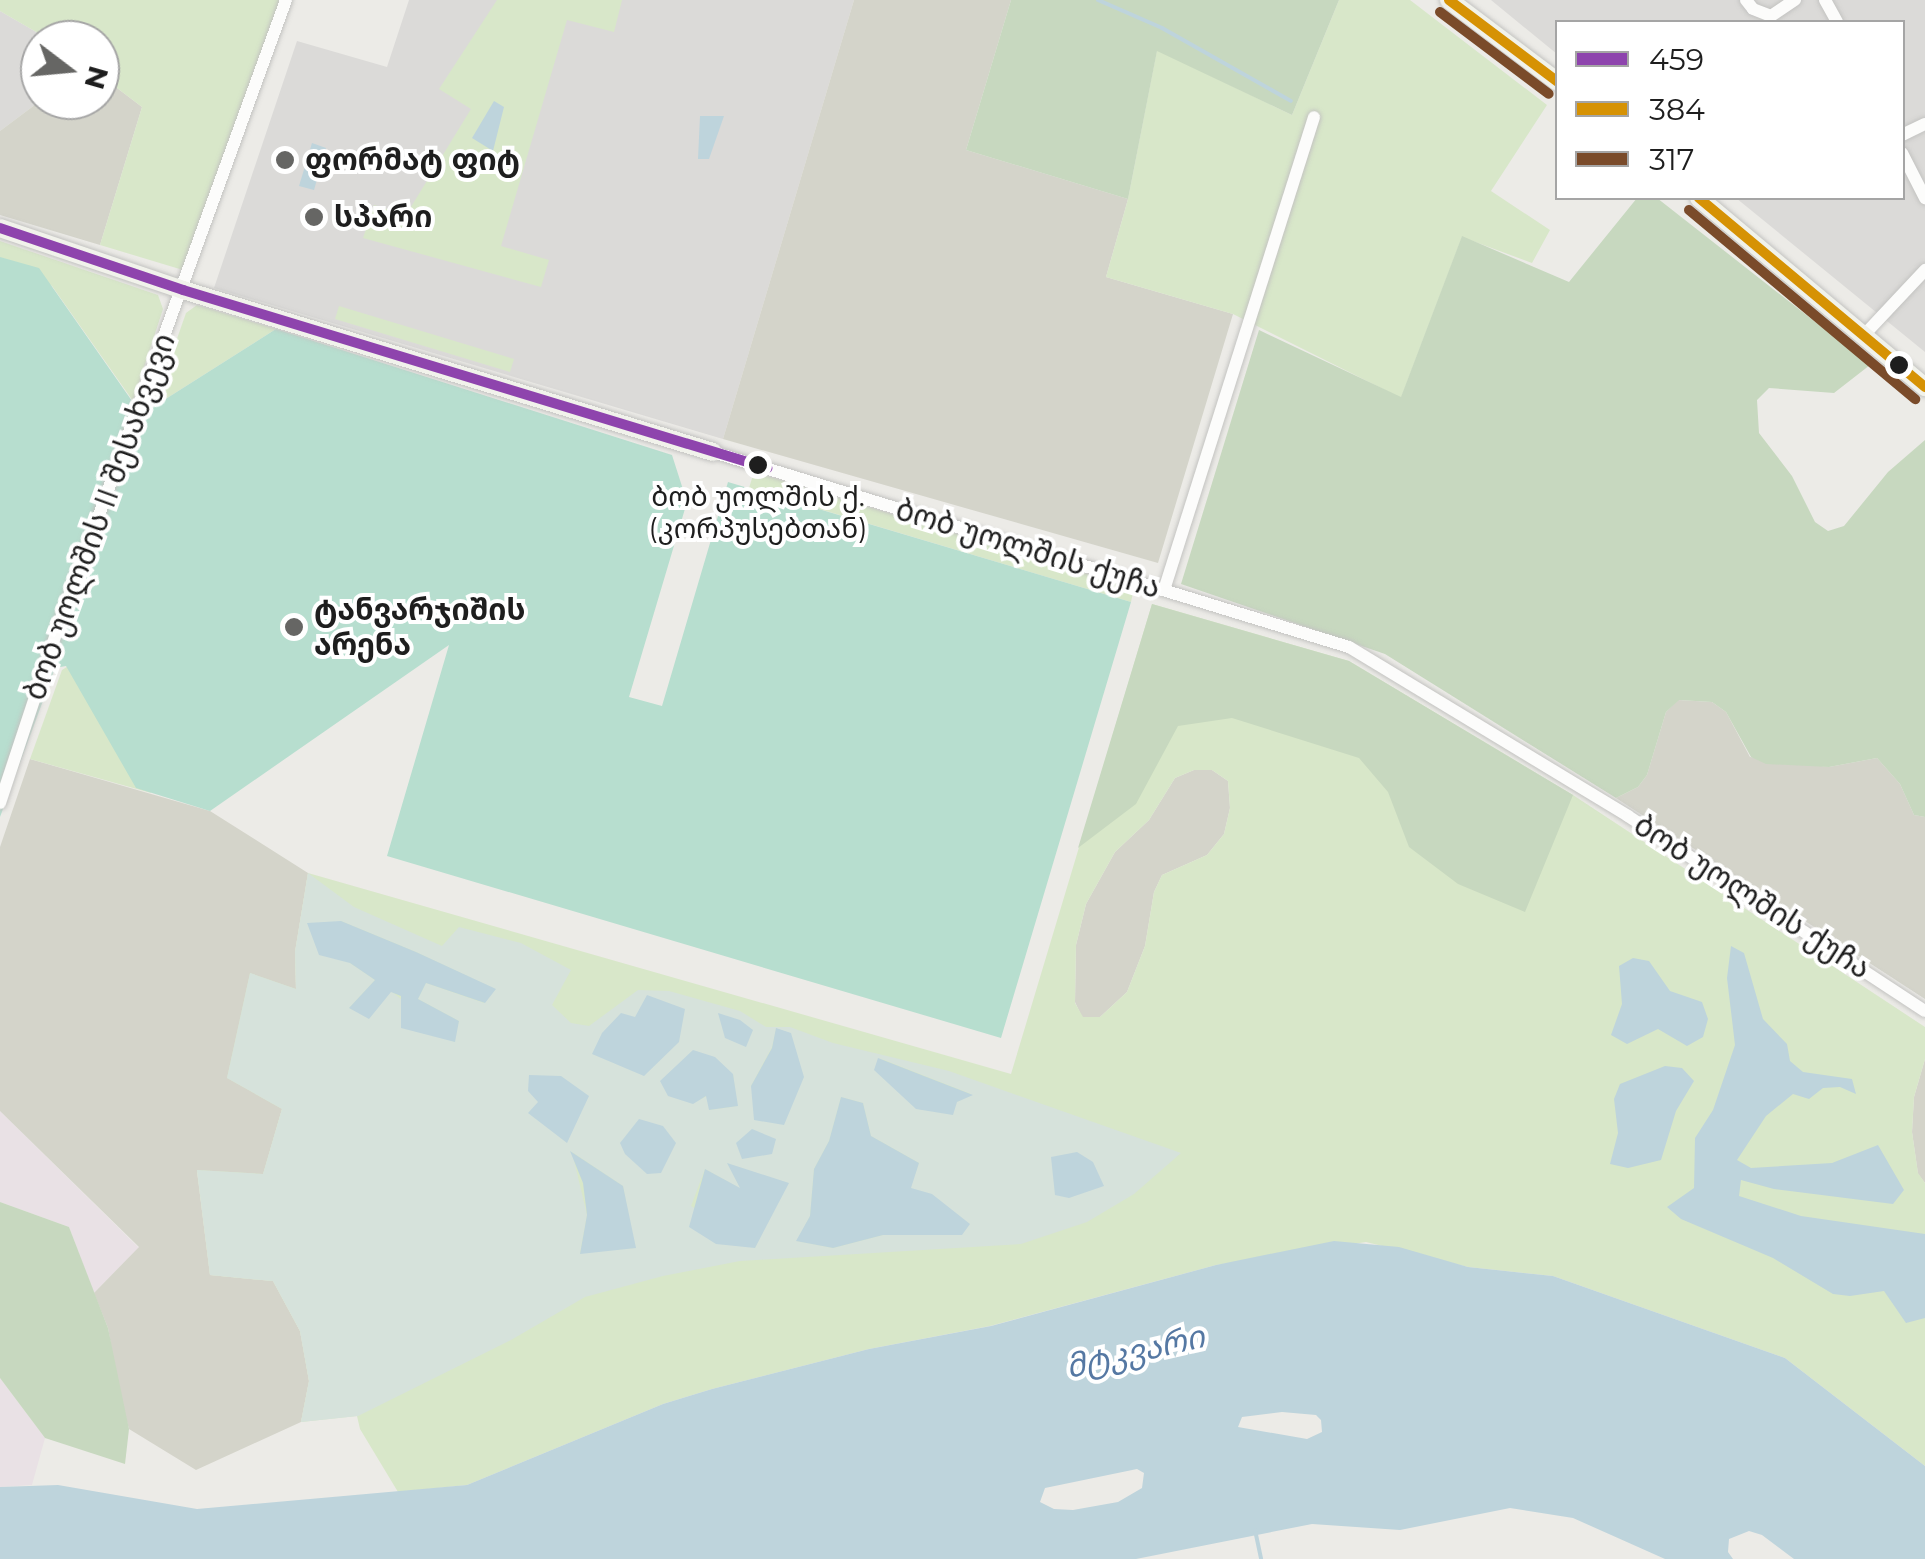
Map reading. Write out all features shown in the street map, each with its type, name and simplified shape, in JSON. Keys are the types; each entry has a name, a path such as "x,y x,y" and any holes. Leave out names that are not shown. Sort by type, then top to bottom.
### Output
{"street":[{"name":"ბობ უოლშის II შესახვევი","path":"0,802 68,600 286,0"},
{"path":"1448,0 1555,80"},
{"path":"1746,0 1753,10 1771,16 1795,0"},
{"path":"1164,590 1314,117"},
{"path":"1905,159 1925,198"},
{"path":"1701,200 1925,387"},
{"name":"ბობ უოლშის ქუჩა","path":"0,228 183,290 1349,646 1628,816 1925,1010"},
{"path":"1865,334 1925,270"}],"shaded area":[{"path":"409,0 854,0 723,439 214,288 297,41 387,67"},
{"path":"854,0 1011,0 966,150 1128,199 1106,277 1233,314 1158,563 723,439"},
{"path":"1491,0 1925,0 1925,352 1738,200 1905,200 1905,20 1555,20 1555,52"},
{"path":"0,11 20,23 20,116 0,131"},
{"path":"120,90 142,107 100,245 0,215 0,131 20,116 20,120 120,120"},
{"path":"1678,700 1712,702 1726,712 1750,757 1829,767 1877,758 1900,784 1914,815 1925,817 1925,999 1616,798 1638,787 1647,775 1666,712"},
{"path":"30,759 210,811 308,873 295,952 296,990 250,974 282,1109 263,1175 197,1171 210,1275 273,1281 300,1331 309,1381 301,1422 196,1470 129,1429 120,1397 108,1328 94,1293 139,1247 0,1111 0,847"},
{"path":"1194,770 1212,770 1228,781 1230,808 1224,834 1207,855 1162,875 1154,892 1145,946 1127,992 1100,1017 1082,1017 1075,1002 1076,945 1086,904 1115,852 1149,820 1175,778"},
{"path":"308,873 354,907 442,946 459,927 521,943 571,970 552,1005 571,1023 589,1026 638,990 669,991 740,1011 766,1027 790,1027 833,1043 949,1071 1181,1153 1134,1194 1087,1222 1021,1244 740,1261 663,1276 585,1297 511,1340 358,1416 301,1422 309,1381 300,1331 273,1281 210,1275 197,1170 263,1174 282,1109 227,1078 250,973 296,989 295,952","holes":["341,921 495,989 484,1003 426,983 418,999 459,1021 454,1042 391,991 349,1008 375,980 350,963","776,1029 784,1124 751,1086 772,1047","879,1058 971,1094 957,1102","733,1074 737,1106 710,1110 707,1096 693,1103","841,1097 863,1103 871,1136 919,1163 910,1188 961,1235 883,1235 833,1248 797,1241 810,1216 814,1169 829,1141","572,1152 623,1186 635,1248 580,1253 587,1215","728,1164 756,1173 766,1221 755,1248 691,1206 705,1169 741,1189"]},
{"path":"1925,1059 1925,1183 1918,1174 1912,1132 1914,1097"},
{"path":"0,1111 139,1248 94,1293 69,1227 0,1202"},
{"path":"0,1378 45,1438 32,1485 0,1487"}],"green space":[{"path":"0,0 282,0 183,270 100,245 142,107 120,90 120,20 20,23 0,11"},
{"path":"497,0 622,0 614,32 567,20 501,246 549,260 541,287 363,238 374,205 406,215 471,109 439,89"},
{"path":"1011,0 1339,0 1292,115 1157,51 1128,199 966,150"},
{"path":"1339,0 1410,0 1547,105 1491,191 1550,230 1532,263 1462,237 1401,398 1233,314 1106,277 1128,199 1157,50 1292,115"},
{"path":"1635,200 1660,200 1870,365 1834,393 1769,388 1757,400 1759,433 1792,476 1815,522 1828,531 1844,526 1888,472 1925,440 1925,817 1914,815 1900,784 1877,758 1829,767 1766,764 1751,757 1726,712 1712,702 1679,700 1666,712 1647,775 1638,787 1616,798 1385,654 1181,584 1259,330 1401,397 1462,236 1569,282"},
{"path":"0,241 158,295 163,309 133,401 52,286 0,262"},
{"path":"0,257 39,268 132,401 153,407 276,329 672,455 687,502 629,697 662,706 728,482 1131,602 1001,1038 387,856 449,645 210,811 136,788 66,666 55,668 0,817"},
{"path":"197,305 276,329 153,407 186,313"},
{"path":"339,306 514,359 510,372 335,319"},
{"path":"754,472 1134,588 1131,602 749,488"},
{"path":"1152,604 1349,661 1573,795 1925,1027 1925,1059 1914,1097 1912,1132 1918,1173 1925,1183 1925,1466 1785,1358 1553,1276 1468,1267 1366,1242 1216,1265 990,1326 869,1349 712,1389 663,1404 467,1485 398,1492 360,1429 357,1416 301,1422 309,1381 300,1331 273,1281 210,1275 197,1170 263,1174 282,1109 227,1078 250,973 296,989 295,952 308,873 1011,1074","holes":["1194,770 1212,770 1228,781 1230,808 1224,834 1207,855 1162,875 1154,892 1145,946 1127,992 1100,1017 1083,1017 1075,1003 1076,945 1086,904 1115,852 1149,820 1175,778"]},
{"path":"1152,604 1349,661 1573,795 1525,912 1458,884 1409,847 1388,792 1359,758 1232,718 1178,726 1136,804 1078,848"},
{"path":"73,663 151,793 30,759 62,670"},
{"path":"0,1202 69,1227 108,1328 129,1429 125,1464 45,1438 0,1378"}],"water":[{"path":"494,101 504,107 493,151 472,138"},
{"path":"700,116 724,116 709,159 698,159"},
{"path":"312,143 326,148 314,190 299,186"},
{"path":"341,921 496,989 485,1003 426,983 418,999 459,1021 455,1042 401,1028 401,996 391,992 369,1019 349,1008 375,980 350,963 319,955 307,923"},
{"path":"1731,946 1744,953 1763,1019 1787,1044 1790,1061 1803,1072 1852,1079 1856,1094 1840,1087 1823,1088 1809,1099 1793,1094 1766,1116 1737,1160 1751,1168 1832,1163 1878,1145 1904,1190 1893,1204 1774,1189 1741,1180 1739,1196 1801,1216 1925,1234 1925,1318 1906,1323 1884,1291 1833,1294 1773,1258 1681,1219 1667,1207 1694,1188 1695,1138 1713,1110 1735,1045 1727,978"},
{"path":"1633,958 1649,961 1670,991 1702,1002 1708,1019 1703,1037 1687,1046 1658,1029 1627,1044 1611,1035 1622,1004 1619,966"},
{"path":"647,995 685,1009 679,1042 644,1076 592,1054 602,1033 621,1013 635,1017"},
{"path":"718,1013 740,1020 753,1030 746,1047 725,1038"},
{"path":"776,1028 791,1033 804,1077 784,1125 754,1120 751,1086 772,1048"},
{"path":"693,1050 715,1057 733,1074 738,1106 709,1110 706,1096 693,1104 668,1096 660,1081"},
{"path":"878,1058 973,1095 957,1102 953,1115 916,1109 874,1070"},
{"path":"1665,1066 1682,1068 1694,1081 1676,1111 1661,1160 1628,1168 1610,1164 1618,1133 1614,1099 1620,1084"},
{"path":"529,1075 561,1076 589,1096 567,1143 528,1113 538,1102 528,1091"},
{"path":"841,1097 863,1103 871,1136 919,1163 911,1188 932,1194 970,1224 962,1235 883,1235 833,1248 796,1241 810,1216 814,1169 829,1141"},
{"path":"639,1119 663,1126 676,1143 661,1173 647,1174 625,1154 620,1143"},
{"path":"752,1129 776,1139 772,1154 742,1159 736,1143"},
{"path":"570,1151 623,1186 636,1248 580,1254 587,1215 583,1183"},
{"path":"1077,1152 1093,1162 1104,1186 1069,1198 1055,1195 1051,1157"},
{"path":"727,1163 789,1183 755,1248 716,1244 689,1227 705,1169 740,1188"},
{"name":"მტკვარი","path":"1334,1241 1399,1247 1468,1267 1553,1276 1785,1358 1925,1466 1925,1559 1794,1559 1762,1535 1749,1531 1729,1539 1728,1552 1733,1559 1665,1559 1573,1518 1510,1508 1400,1530 1312,1524 1136,1559 0,1559 0,1487 58,1485 197,1509 467,1485 663,1404 712,1389 869,1349 991,1326 1216,1265","holes":["1282,1412 1316,1415 1321,1420 1322,1432 1307,1439 1238,1427 1242,1417","1137,1469 1144,1473 1142,1488 1118,1502 1073,1510 1054,1509 1040,1502 1045,1488"]}],"waterway":[{"path":"1098,0 1162,28 1291,101"},
{"path":"1255,1530 1261,1559"}],"transit line":[{"name":"384","path":"1449,0 1555,80"},
{"name":"317","path":"1440,12 1549,94"},
{"name":"384","path":"1701,200 1925,387"},
{"name":"317","path":"1689,210 1915,399"},
{"name":"459","path":"0,228 183,290 767,468"}],"place":[{"name":"ფორმატ ფიტ","path":"285,160"},
{"name":"სპარი","path":"314,217"},
{"name":"ბობ უოლშის ქ. (კორპუსებთან)","path":"758,465"},
{"name":"ტანვარჯიშის არენა","path":"294,627"}]}
